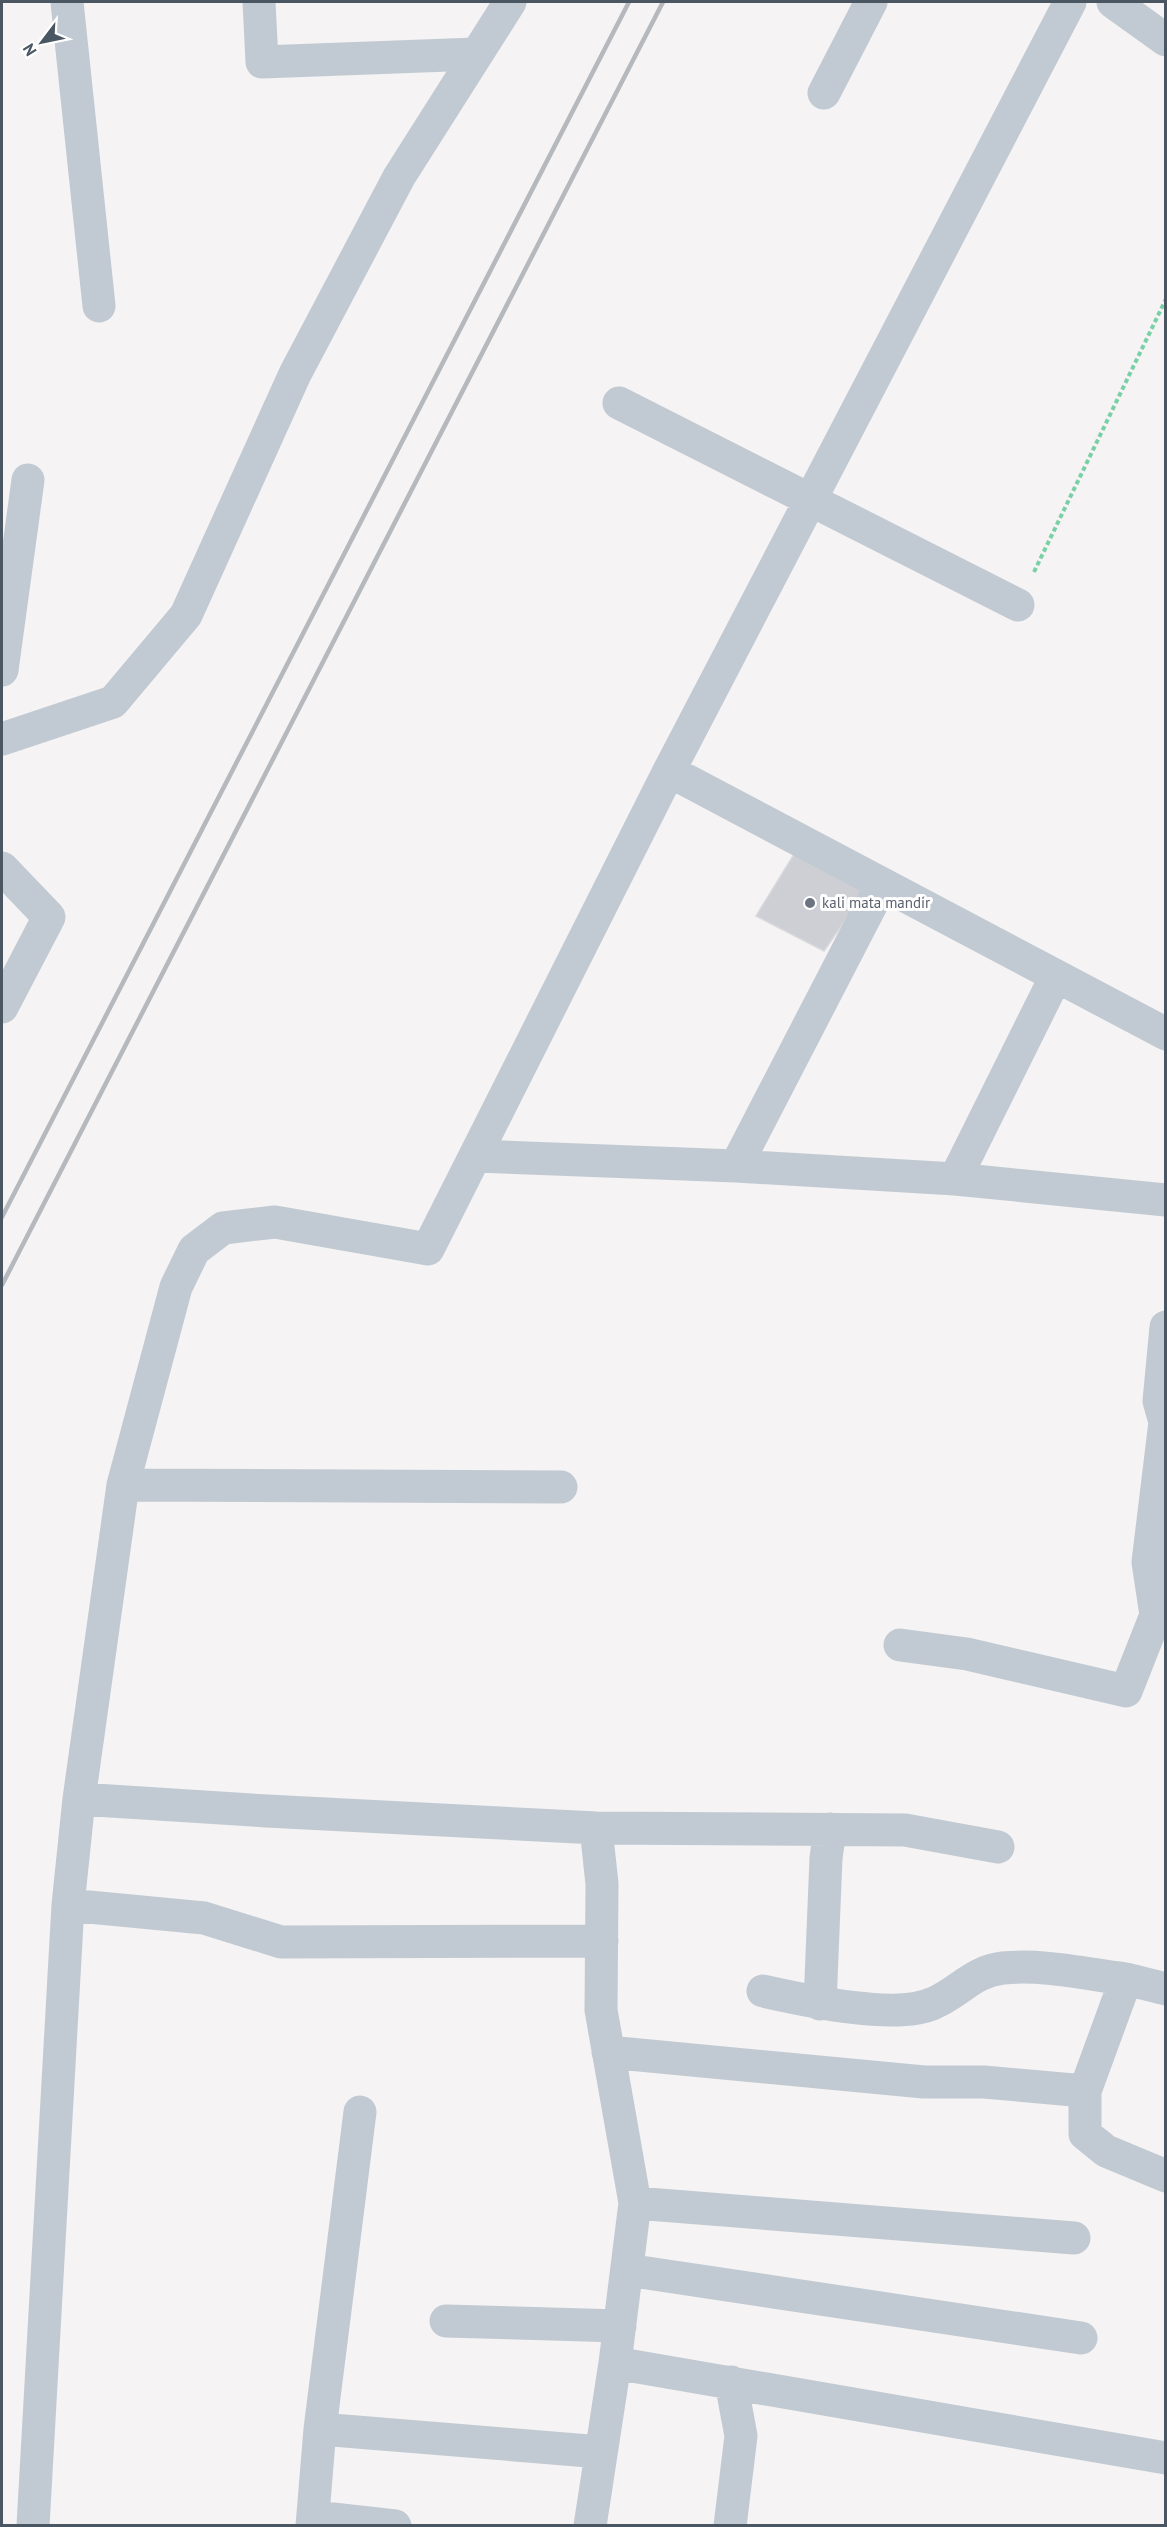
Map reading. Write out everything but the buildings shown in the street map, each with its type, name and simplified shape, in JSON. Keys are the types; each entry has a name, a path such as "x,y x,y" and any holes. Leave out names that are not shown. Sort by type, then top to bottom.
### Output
{"street":[{"path":"67,2 99,306"},
{"path":"259,2 262,62 476,54"},
{"path":"2,739 113,702 186,615 295,374 399,177 510,2"},
{"path":"824,93 871,2"},
{"path":"33,2526 68,1905 79,1799 123,1485 176,1287 194,1250 223,1228 275,1222 428,1249 669,771 1070,2"},
{"path":"1113,2 1166,40"},
{"path":"619,403 1018,605"},
{"path":"2,670 27,480"},
{"path":"669,771 1166,1034"},
{"path":"2,868 49,917 2,1007"},
{"path":"736,1166 882,884"},
{"path":"955,1179 1056,976"},
{"path":"475,1156 736,1166 955,1179 1166,1200"},
{"path":"900,1645 967,1654 1126,1691 1156,1615 1148,1562 1165,1422 1159,1401 1166,1327"},
{"path":"123,1485 561,1487"},
{"path":"79,1799 596,1828 905,1830 998,1847"},
{"path":"590,2526 615,2363 635,2203 602,2010 602,1884 596,1828"},
{"path":"820,2004 825,1858 830,1829"},
{"path":"68,1905 204,1918 281,1942 602,1941"},
{"path":"763,1991 820,2004 895,2010 934,2004 977,1975 1002,1968 1031,1968 1126,1979 1166,1989"},
{"path":"1126,1979 1085,2091 1085,2134 1106,2151 1166,2175"},
{"path":"608,2052 924,2082 984,2082 1085,2091"},
{"path":"360,2112 320,2429 314,2521 395,2526"},
{"path":"635,2203 1074,2238"},
{"path":"627,2270 1080,2338"},
{"path":"446,2321 620,2326"},
{"path":"615,2363 1166,2458"},
{"path":"730,2526 741,2436 731,2382"},
{"path":"320,2429 602,2452"}],"path":[{"path":"1018,605 1166,299"}],"railway":[{"path":"2,1217 629,2"},
{"path":"2,1285 663,2"}],"place":[{"name":"kali mata mandir","path":"810,903"}]}
